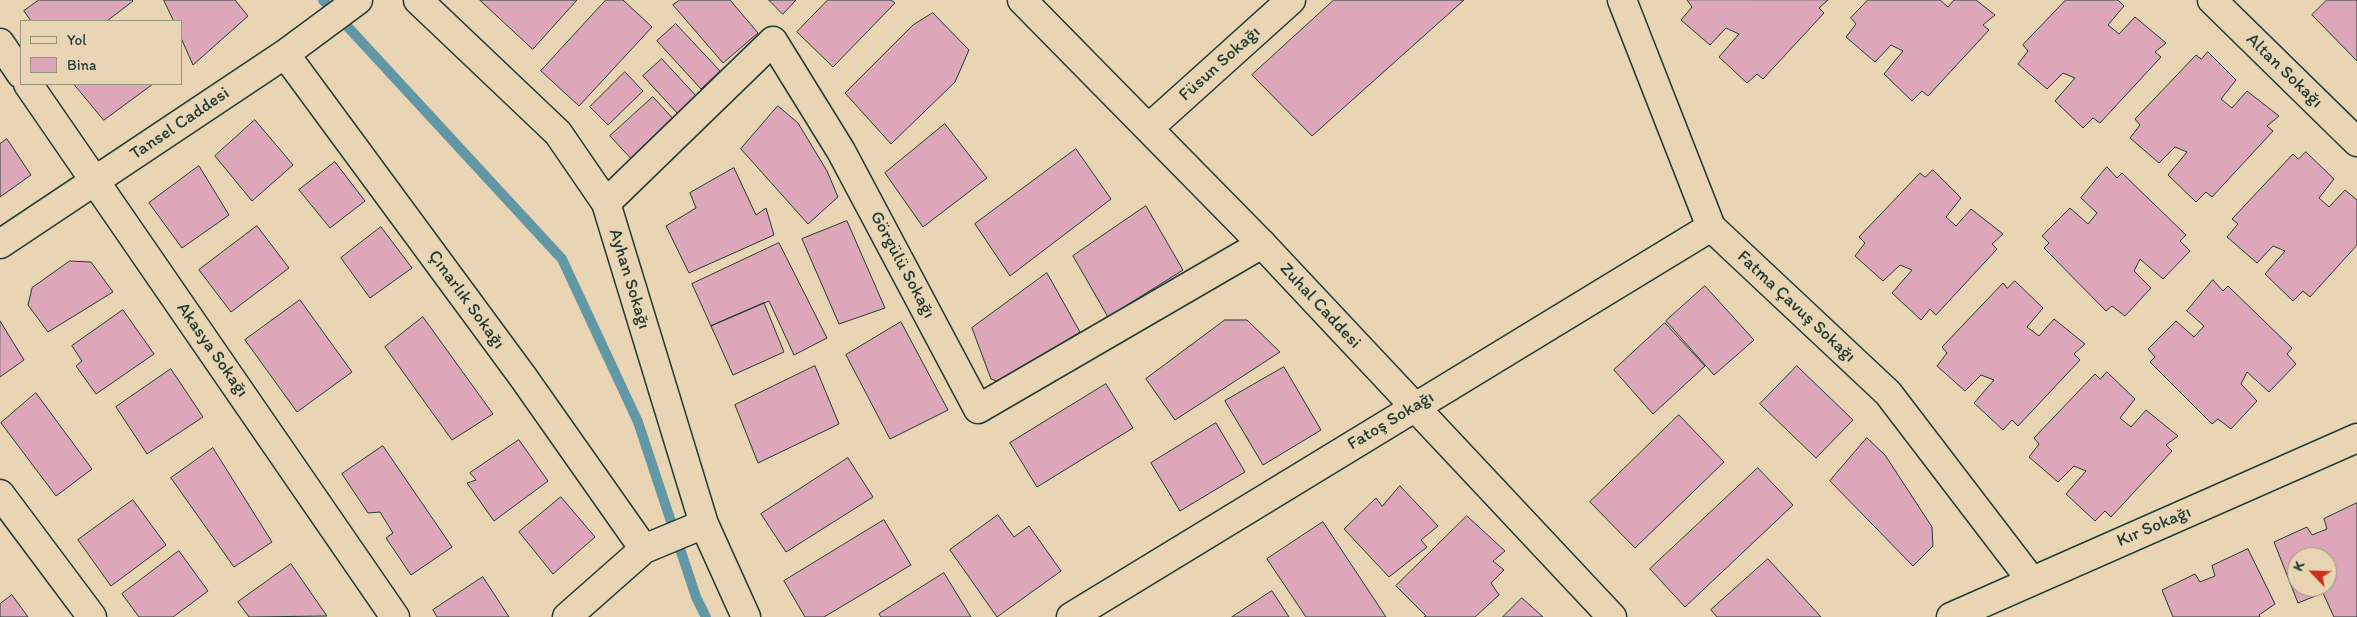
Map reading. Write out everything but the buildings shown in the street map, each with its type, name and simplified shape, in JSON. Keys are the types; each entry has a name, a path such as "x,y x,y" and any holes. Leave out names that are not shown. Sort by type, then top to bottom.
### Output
{"street":[{"name":"Tansel Caddesi","path":"0,244 285,54 358,0"},
{"name":"Ayhan Sokağı","path":"418,0 558,133 606,203 704,524 746,617"},
{"name":"Zuhal Caddesi","path":"1022,0 1150,127 1262,244 1612,617"},
{"name":"Füsun Sokağı","path":"1150,127 1291,0"},
{"name":"Fatma Çavuş Sokağı","path":"1622,0 1711,227 1888,394 2031,580"},
{"name":"Altan Sokağı","path":"2212,0 2357,142"},
{"name":"Görgülü Sokağı","path":"606,203 773,41 841,151 978,410 1262,244"},
{"path":"0,43 20,73"},
{"name":"Çınarlık Sokağı","path":"285,54 522,377 644,549"},
{"name":"Akasya Sokağı","path":"29,85 395,617"},
{"name":"Fatoş Sokağı","path":"1071,617 1711,227"},
{"name":"Kır Sokağı","path":"1951,617 2031,580 2357,438"},
{"path":"0,494 92,617"},
{"path":"567,617 644,549 704,524"}],"waterway":[{"path":"323,0 562,259 638,422 696,597 706,617"}]}
